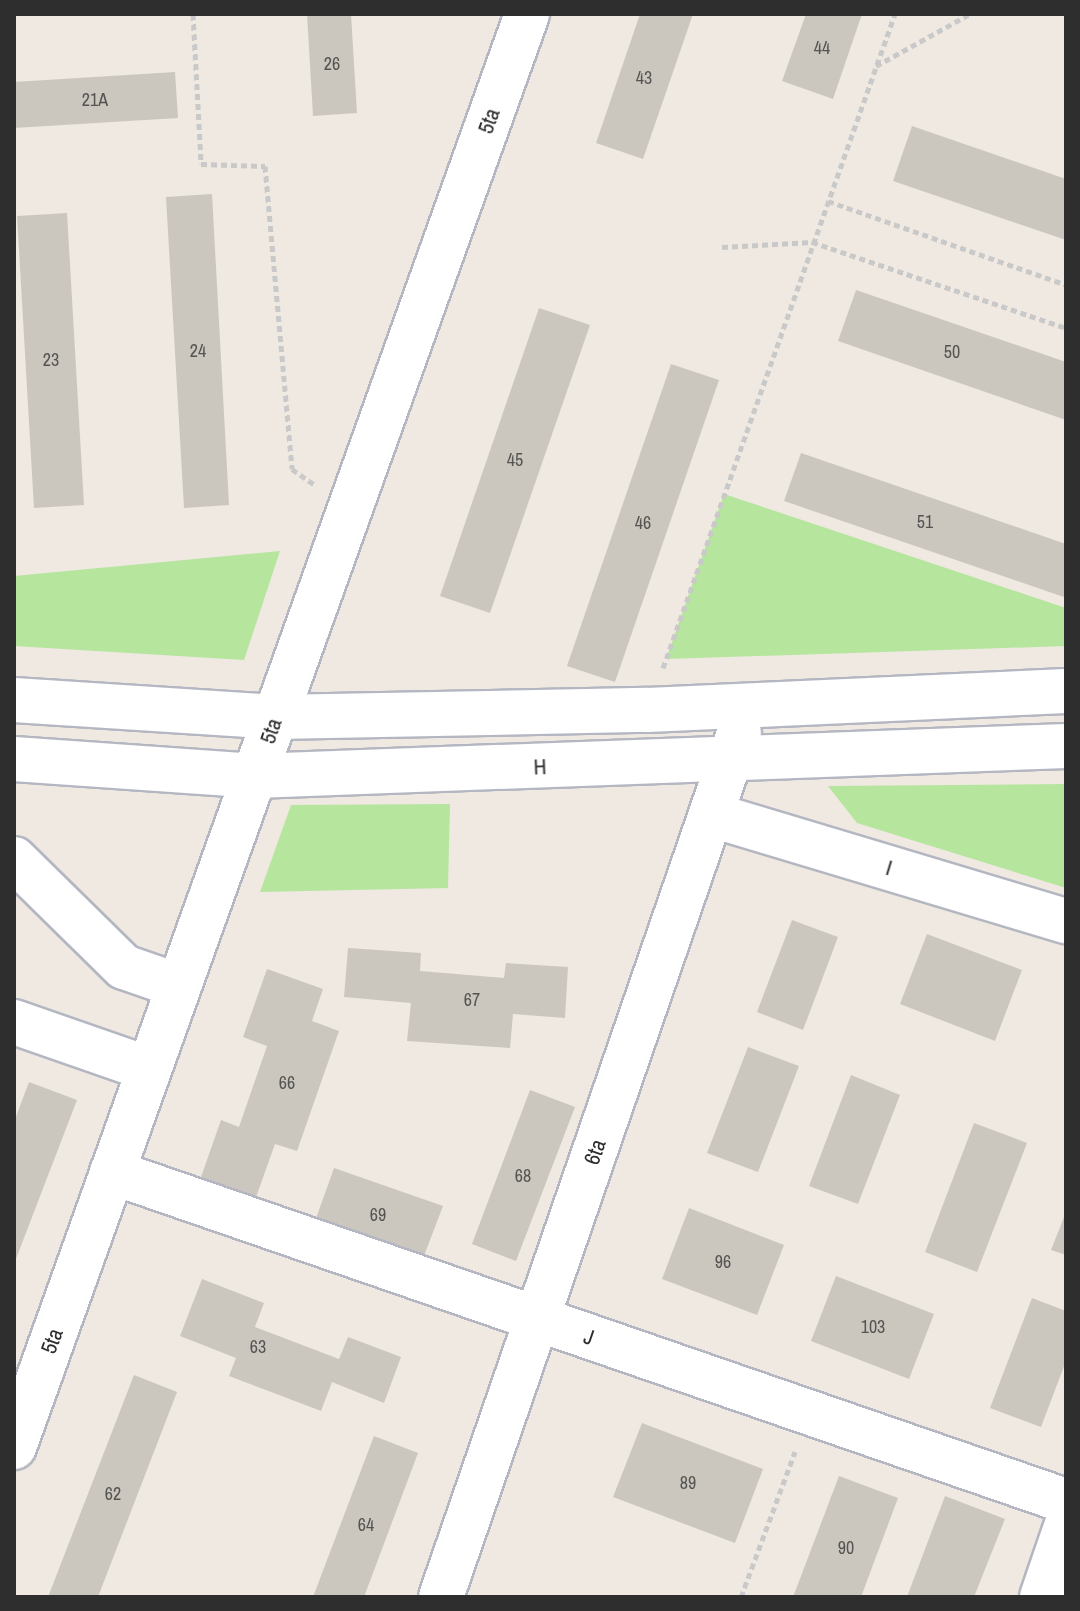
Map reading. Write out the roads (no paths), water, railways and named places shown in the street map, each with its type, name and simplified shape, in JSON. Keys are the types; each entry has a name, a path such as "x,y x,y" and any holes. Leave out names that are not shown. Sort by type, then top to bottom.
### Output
{"street":[{"name":"5ta","path":"14,1447 527,14"},
{"path":"14,700 275,717 648,710 1066,691"},
{"name":"6ta","path":"441,1597 749,706"},
{"name":"H","path":"14,759 255,776 730,761 1066,746"},
{"name":"I","path":"712,815 1066,921"},
{"path":"14,859 124,967 179,986"},
{"path":"14,1022 149,1069"},
{"name":"J","path":"112,1172 1066,1501"},
{"path":"1042,1597 1066,1527"}]}
